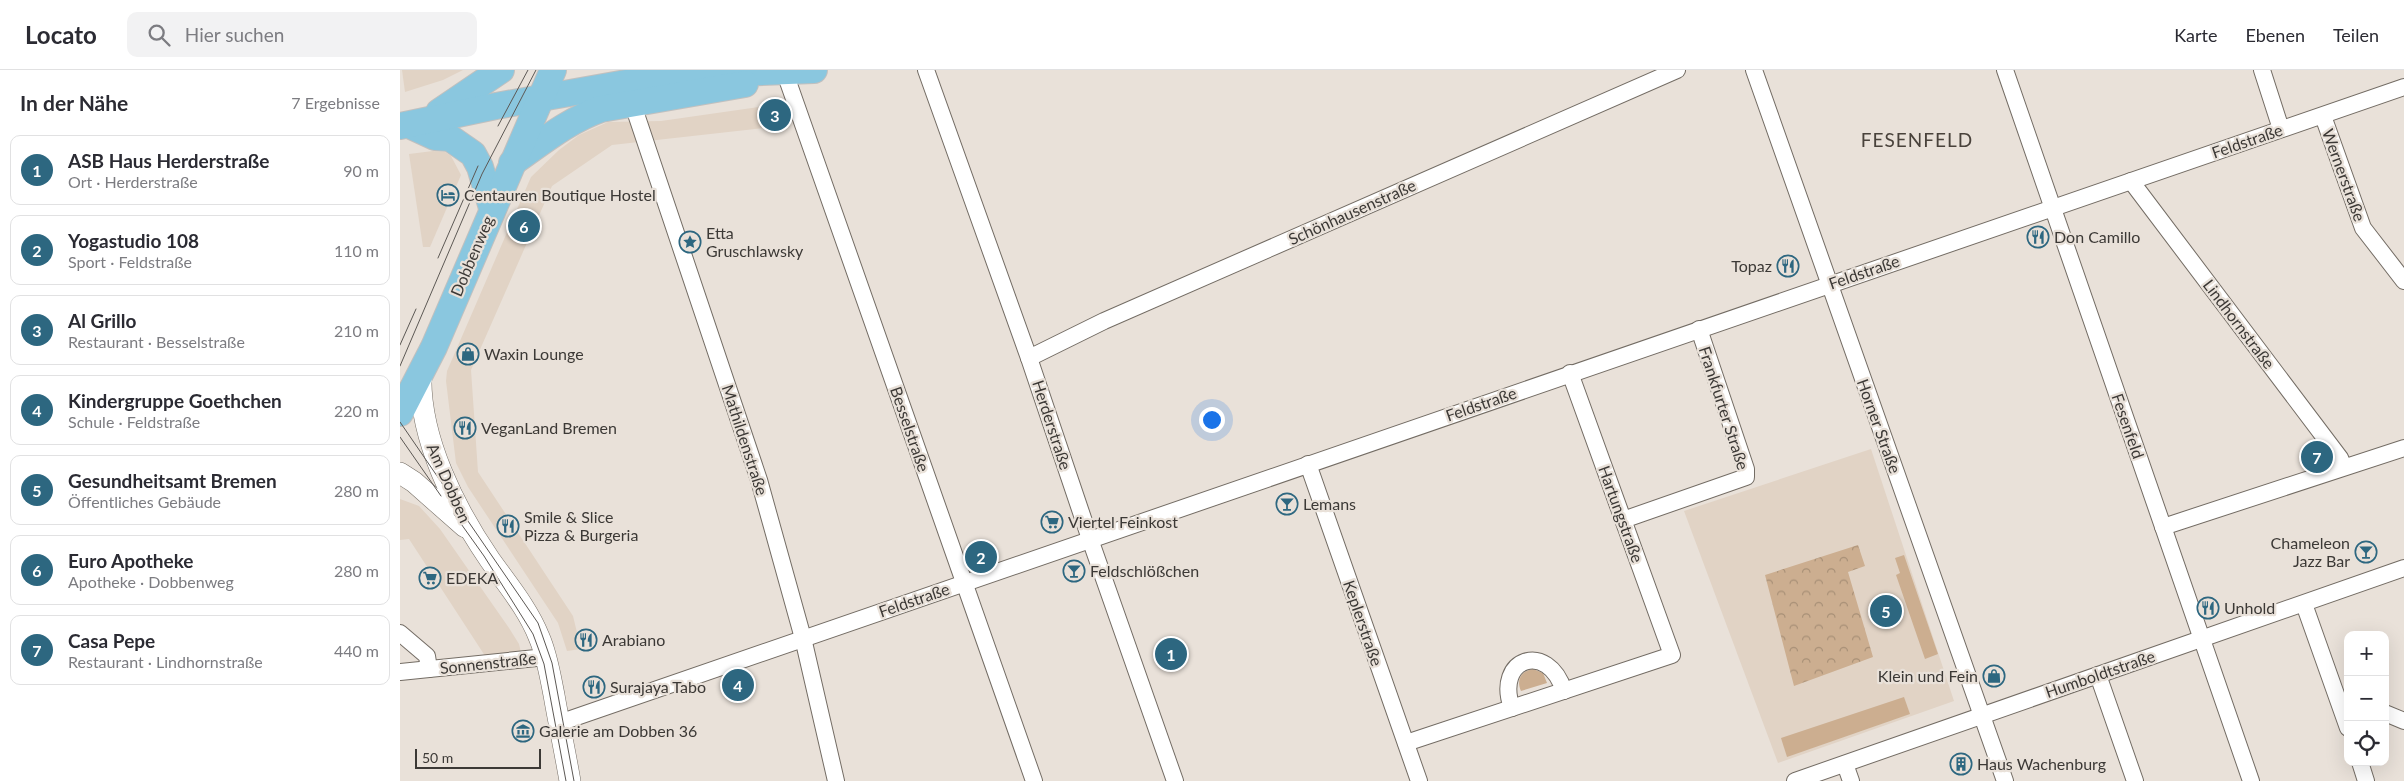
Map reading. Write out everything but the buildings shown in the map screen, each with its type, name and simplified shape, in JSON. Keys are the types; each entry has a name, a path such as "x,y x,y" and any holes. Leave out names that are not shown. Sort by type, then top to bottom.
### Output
{"main road":[{"path":"411,124 464,96 501,70"},
{"name":"Dobbenweg","path":"400,413 421,374 553,70"},
{"path":"411,124 661,73 801,72"},
{"path":"512,163 581,116 601,109 632,105 801,72"},
{"path":"411,124 434,137 450,138 473,154 481,170 492,208"}],"street":[{"name":"Herderstraße","path":"926,70 1029,358 1175,781"},
{"name":"Schönhausenstraße","path":"1029,358 1112,318 1677,70"},
{"name":"Horner Straße","path":"1754,70 2005,781"},
{"name":"Fesenfeld","path":"2005,70 2250,781"},
{"path":"2262,70 2281,129"},
{"name":"Besselstraße","path":"801,72 964,582 1034,781"},
{"name":"Feldstraße","path":"559,723 2404,87"},
{"name":"Mathildenstraße","path":"632,105 759,480 803,638 836,781"},
{"name":"Wernerstraße","path":"2323,116 2363,228 2404,281"},
{"name":"Lindhornstraße","path":"2131,181 2340,458 2344,467"},
{"name":"Frankfurter Straße","path":"1623,520 1746,477 1746,470 1699,329"},
{"name":"Hartungstraße","path":"1564,691 1672,655 1570,373"},
{"name":"Am Dobben","path":"421,374 421,388 432,449 471,532 528,616 539,636 546,657 570,781"},
{"path":"2163,528 2404,448"},
{"name":"Keplerstraße","path":"1308,464 1419,781"},
{"name":"Am Dobben","path":"405,480 471,532"},
{"name":"Humboldtstraße","path":"1796,781 2404,568"},
{"path":"2304,604 2344,703"},
{"name":"Sonnenstraße","path":"400,633 427,656 429,669"},
{"name":"Sonnenstraße","path":"400,672 546,657"},
{"path":"1406,743 1564,691 1558,675 1548,664 1532,661 1525,662 1512,671 1508,678 1507,693 1512,708"},
{"path":"2098,675 2135,781"},
{"path":"2389,715 2404,721"},
{"path":"1845,764 1851,781"},
{"path":"2361,766 2366,781"}],"shaded area":[{"path":"402,70 463,70 443,80 405,92"},
{"path":"780,104 783,126 612,145 552,186 471,370 478,472 573,616 581,649 567,651 558,623 468,487 456,463 446,381 447,371 531,177 559,150 579,135 608,122 661,121"},
{"path":"433,151 445,152 451,156 461,175 430,247 423,247 409,154"},
{"path":"1871,449 1954,701 1778,763 1684,511"},
{"path":"400,499 419,506 440,529 509,628 519,644 522,657 489,662 409,539 400,540"}],"green space":[{"path":"1858,545 1865,566 1848,572 1873,657 1794,686 1765,575"},
{"path":"1904,555 1938,654 1925,659 1896,575 1900,573 1895,558"},
{"path":"1533,669 1543,673 1547,683 1521,691 1519,680 1525,672"},
{"path":"1904,697 1910,714 1787,757 1781,738"}],"tram line":[{"path":"498,126 528,70"},
{"path":"400,366 482,174 536,70"},
{"path":"438,258 478,166"},
{"path":"400,345 416,309"},
{"path":"400,422 538,623 552,663 574,781"},
{"path":"400,437 441,496"},
{"path":"454,514 484,556 533,634 544,664 566,781"}],"place":[{"name":"Al Grillo","path":"775,115"},
{"name":"Centauren Boutique Hostel","path":"448,195"},
{"name":"Euro Apotheke","path":"524,226"},
{"name":"Don Camillo","path":"2038,237"},
{"name":"Etta Gruschlawsky","path":"690,242"},
{"name":"Topaz","path":"1788,266"},
{"name":"Waxin Lounge","path":"468,354"},
{"name":"VeganLand Bremen","path":"465,428"},
{"name":"Casa Pepe","path":"2317,457"},
{"name":"Lemans","path":"1287,504"},
{"name":"Viertel Feinkost","path":"1052,522"},
{"name":"Smile & Slice Pizza & Burgeria","path":"508,526"},
{"name":"Chameleon Jazz Bar","path":"2366,552"},
{"name":"Yogastudio 108","path":"981,557"},
{"name":"Feldschlößchen","path":"1074,571"},
{"name":"EDEKA","path":"430,578"},
{"name":"Unhold","path":"2208,608"},
{"name":"Gesundheitsamt Bremen","path":"1886,611"},
{"name":"Arabiano","path":"586,640"},
{"name":"ASB Haus Herderstraße","path":"1171,654"},
{"name":"Klein und Fein","path":"1994,676"},
{"name":"Kindergruppe Goethchen","path":"738,685"},
{"name":"Surajaya Tabo","path":"594,687"},
{"name":"Galerie am Dobben 36","path":"523,731"},
{"name":"Haus Wachenburg","path":"1961,764"}],"district":[{"name":"FESENFELD","path":"1917,140"}]}
